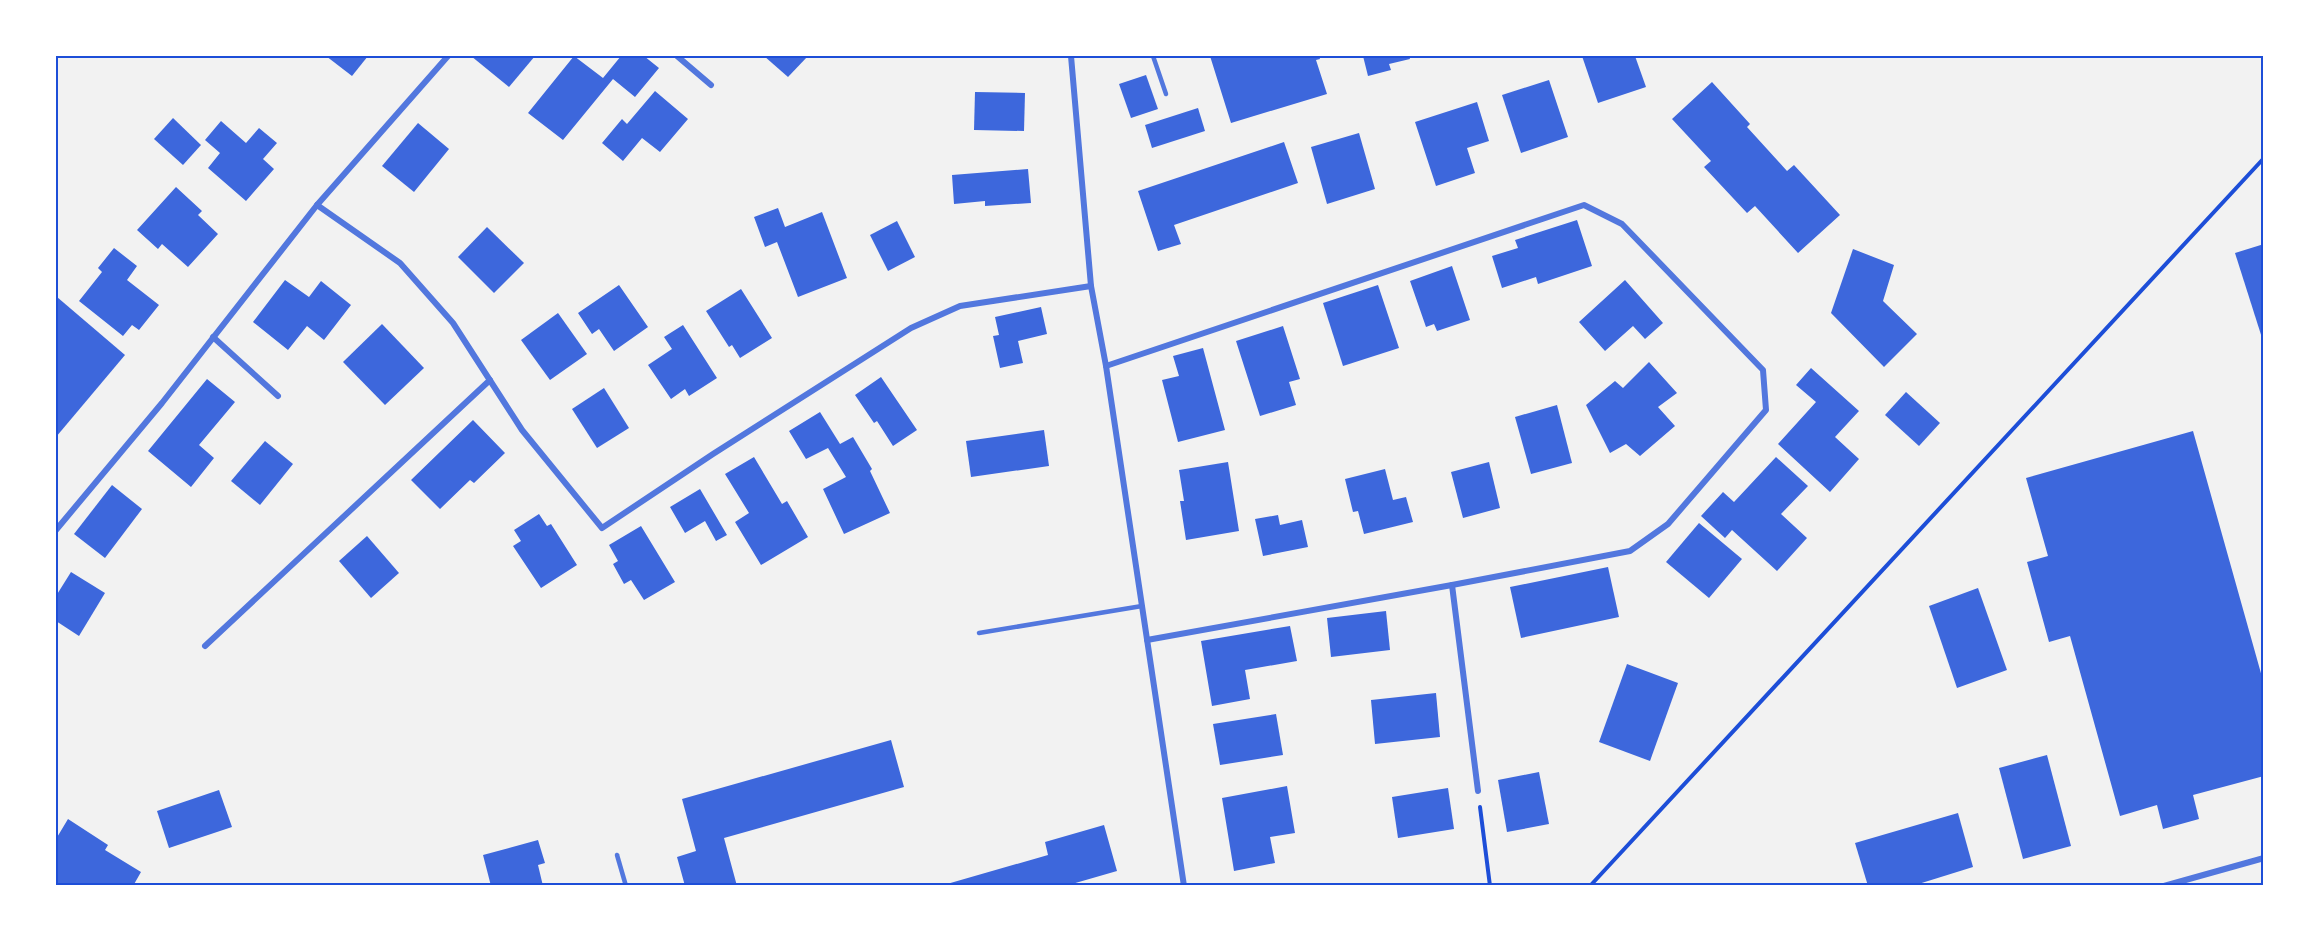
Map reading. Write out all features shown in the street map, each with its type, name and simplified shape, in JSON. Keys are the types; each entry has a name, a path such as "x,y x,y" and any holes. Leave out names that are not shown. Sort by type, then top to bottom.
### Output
{"street":[{"path":"56,530 162,403 317,205 448,56"},
{"path":"677,56 711,86"},
{"path":"1071,56 1091,286 1106,366 1184,885"},
{"path":"317,205 400,263 453,323 522,430 602,528 712,454 911,328 960,306 1091,286"},
{"path":"1106,366 1584,205 1622,224 1763,370 1766,410 1668,524 1629,551 1148,640"},
{"path":"213,337 278,396"},
{"path":"205,646 490,380"},
{"path":"1452,585 1478,792"},
{"path":"2164,885 2264,858"}],"lane":[{"path":"1152,56 1166,94"},
{"path":"979,633 1142,606"},
{"path":"617,855 626,885"}],"path":[{"path":"1590,885 2264,158"},
{"path":"1478,792 1490,885"}],"building":[{"path":"326,56 368,56 352,76"},
{"path":"471,56 535,56 509,87"},
{"path":"574,56 603,78 621,56 644,56 659,68 635,97 613,79 563,140 528,113"},
{"path":"764,56 808,56 788,77"},
{"path":"1210,56 1259,56 1260,58 1319,56 1320,59 1316,60 1327,94 1231,123"},
{"path":"1363,56 1409,56 1410,59 1389,64 1391,70 1368,76"},
{"path":"1582,56 1635,56 1646,87 1598,103"},
{"path":"1146,75 1158,109 1131,118 1119,84"},
{"path":"1549,80 1568,137 1521,153 1502,95"},
{"path":"1712,82 1750,124 1747,127 1787,171 1794,165 1840,215 1798,253 1755,206 1747,213 1704,167 1711,161 1672,119"},
{"path":"655,91 688,119 660,152 642,138 623,161 602,143 622,119 627,124"},
{"path":"975,92 1025,93 1024,131 974,130"},
{"path":"1477,102 1489,141 1467,148 1475,173 1436,186 1415,122"},
{"path":"1198,108 1205,131 1152,148 1145,125"},
{"path":"173,118 201,145 183,165 154,139"},
{"path":"221,121 246,143 259,128 277,143 263,159 274,169 246,201 208,168 220,153 205,140"},
{"path":"418,123 449,149 414,192 382,166"},
{"path":"1359,133 1375,189 1327,204 1311,147"},
{"path":"1284,142 1298,183 1174,225 1181,244 1158,251 1138,191"},
{"path":"1028,169 1031,203 985,206 985,201 954,204 952,175"},
{"path":"176,187 202,211 198,215 218,234 188,267 162,244 158,249 137,230"},
{"path":"778,208 785,227 822,212 847,278 798,297 777,242 765,247 754,217"},
{"path":"1577,220 1592,266 1538,284 1536,277 1502,288 1492,256 1518,248 1515,240"},
{"path":"897,221 915,257 888,271 870,235"},
{"path":"487,227 524,263 494,293 458,257"},
{"path":"2264,244 2264,341 2263,341 2235,253"},
{"path":"114,248 137,266 127,280 159,305 139,330 132,325 123,336 79,301 102,272 98,268"},
{"path":"1853,249 1894,265 1883,301 1917,334 1884,367 1831,313"},
{"path":"1452,266 1470,320 1437,331 1434,324 1426,327 1410,281"},
{"path":"285,280 309,297 321,281 351,305 324,340 307,326 288,350 253,322"},
{"path":"1625,280 1663,323 1645,339 1633,326 1605,351 1579,322"},
{"path":"619,285 648,327 614,351 599,329 592,334 578,313"},
{"path":"1378,285 1399,348 1343,366 1323,303"},
{"path":"741,289 772,338 740,358 732,345 729,347 706,311"},
{"path":"57,297 125,355 56,437 56,299"},
{"path":"1041,307 1047,334 1018,341 1023,363 1000,368 993,336 999,335 995,317"},
{"path":"558,313 587,354 550,380 521,340"},
{"path":"382,324 424,368 385,405 343,362"},
{"path":"683,325 717,378 689,396 685,389 671,399 648,365 672,349 664,337"},
{"path":"1283,326 1300,379 1289,382 1296,405 1260,416 1236,341"},
{"path":"1203,348 1225,430 1178,442 1162,380 1179,376 1173,356"},
{"path":"1649,362 1677,393 1658,407 1675,426 1640,456 1626,444 1610,453 1586,405 1615,381 1623,388"},
{"path":"1811,368 1859,411 1835,437 1859,459 1830,492 1778,444 1816,402 1796,385"},
{"path":"881,377 917,430 893,446 877,421 874,423 855,395"},
{"path":"207,379 235,402 199,445 214,458 191,487 148,451"},
{"path":"604,388 629,428 597,448 572,409"},
{"path":"1906,392 1940,423 1919,446 1885,415"},
{"path":"1557,405 1572,463 1531,474 1515,417"},
{"path":"820,412 840,444 853,437 872,469 870,471 890,513 844,534 823,489 846,477 828,448 806,459 789,431"},
{"path":"473,420 505,453 474,483 470,480 440,509 411,480"},
{"path":"1044,430 1049,466 971,477 966,441"},
{"path":"2193,431 2264,684 2264,776 2193,795 2199,819 2163,829 2157,805 2120,816 2070,636 2049,642 2027,562 2048,556 2026,478"},
{"path":"265,441 293,464 260,505 231,481"},
{"path":"754,457 782,504 787,501 808,537 761,565 735,522 749,513 725,474"},
{"path":"1776,457 1808,486 1781,514 1807,538 1777,571 1732,530 1725,538 1701,516 1723,492 1734,502"},
{"path":"1228,462 1239,531 1186,540 1180,501 1184,501 1179,470"},
{"path":"1489,462 1500,508 1463,518 1451,472"},
{"path":"1385,469 1393,500 1406,497 1413,522 1364,534 1358,511 1353,512 1345,479"},
{"path":"112,485 142,509 105,558 74,534"},
{"path":"700,489 727,535 716,541 705,521 685,533 670,507"},
{"path":"539,514 547,526 551,524 577,565 541,588 513,546 521,541 514,530"},
{"path":"1278,515 1280,525 1302,520 1308,547 1263,556 1255,519"},
{"path":"1699,523 1742,559 1709,598 1666,562"},
{"path":"641,526 675,582 644,600 631,580 624,584 613,564 618,561 609,545"},
{"path":"367,536 399,573 371,598 339,561"},
{"path":"1608,567 1619,617 1521,638 1510,587"},
{"path":"71,572 105,593 79,636 56,621 56,596"},
{"path":"1978,588 2007,670 1957,688 1929,606"},
{"path":"1386,611 1390,650 1331,657 1327,618"},
{"path":"1290,626 1297,661 1245,670 1250,699 1212,706 1201,641"},
{"path":"1627,664 1678,683 1650,761 1599,742"},
{"path":"1436,693 1440,737 1375,744 1371,700"},
{"path":"1276,714 1283,755 1220,765 1213,724"},
{"path":"891,740 904,787 724,838 737,886 685,886 677,857 696,851 682,799"},
{"path":"2047,755 2071,846 2023,859 1999,768"},
{"path":"1539,772 1549,824 1507,832 1498,780"},
{"path":"1287,786 1295,833 1270,837 1275,863 1234,871 1222,798"},
{"path":"1448,788 1454,829 1398,838 1392,797"},
{"path":"219,790 232,827 169,848 157,811"},
{"path":"1958,813 1973,867 1912,886 1868,886 1855,843"},
{"path":"68,819 108,845 105,850 141,872 133,886 56,886 56,839"},
{"path":"1104,825 1117,871 1065,886 940,886 1048,855 1045,842"},
{"path":"538,840 545,863 538,865 543,886 491,886 483,855"}]}
